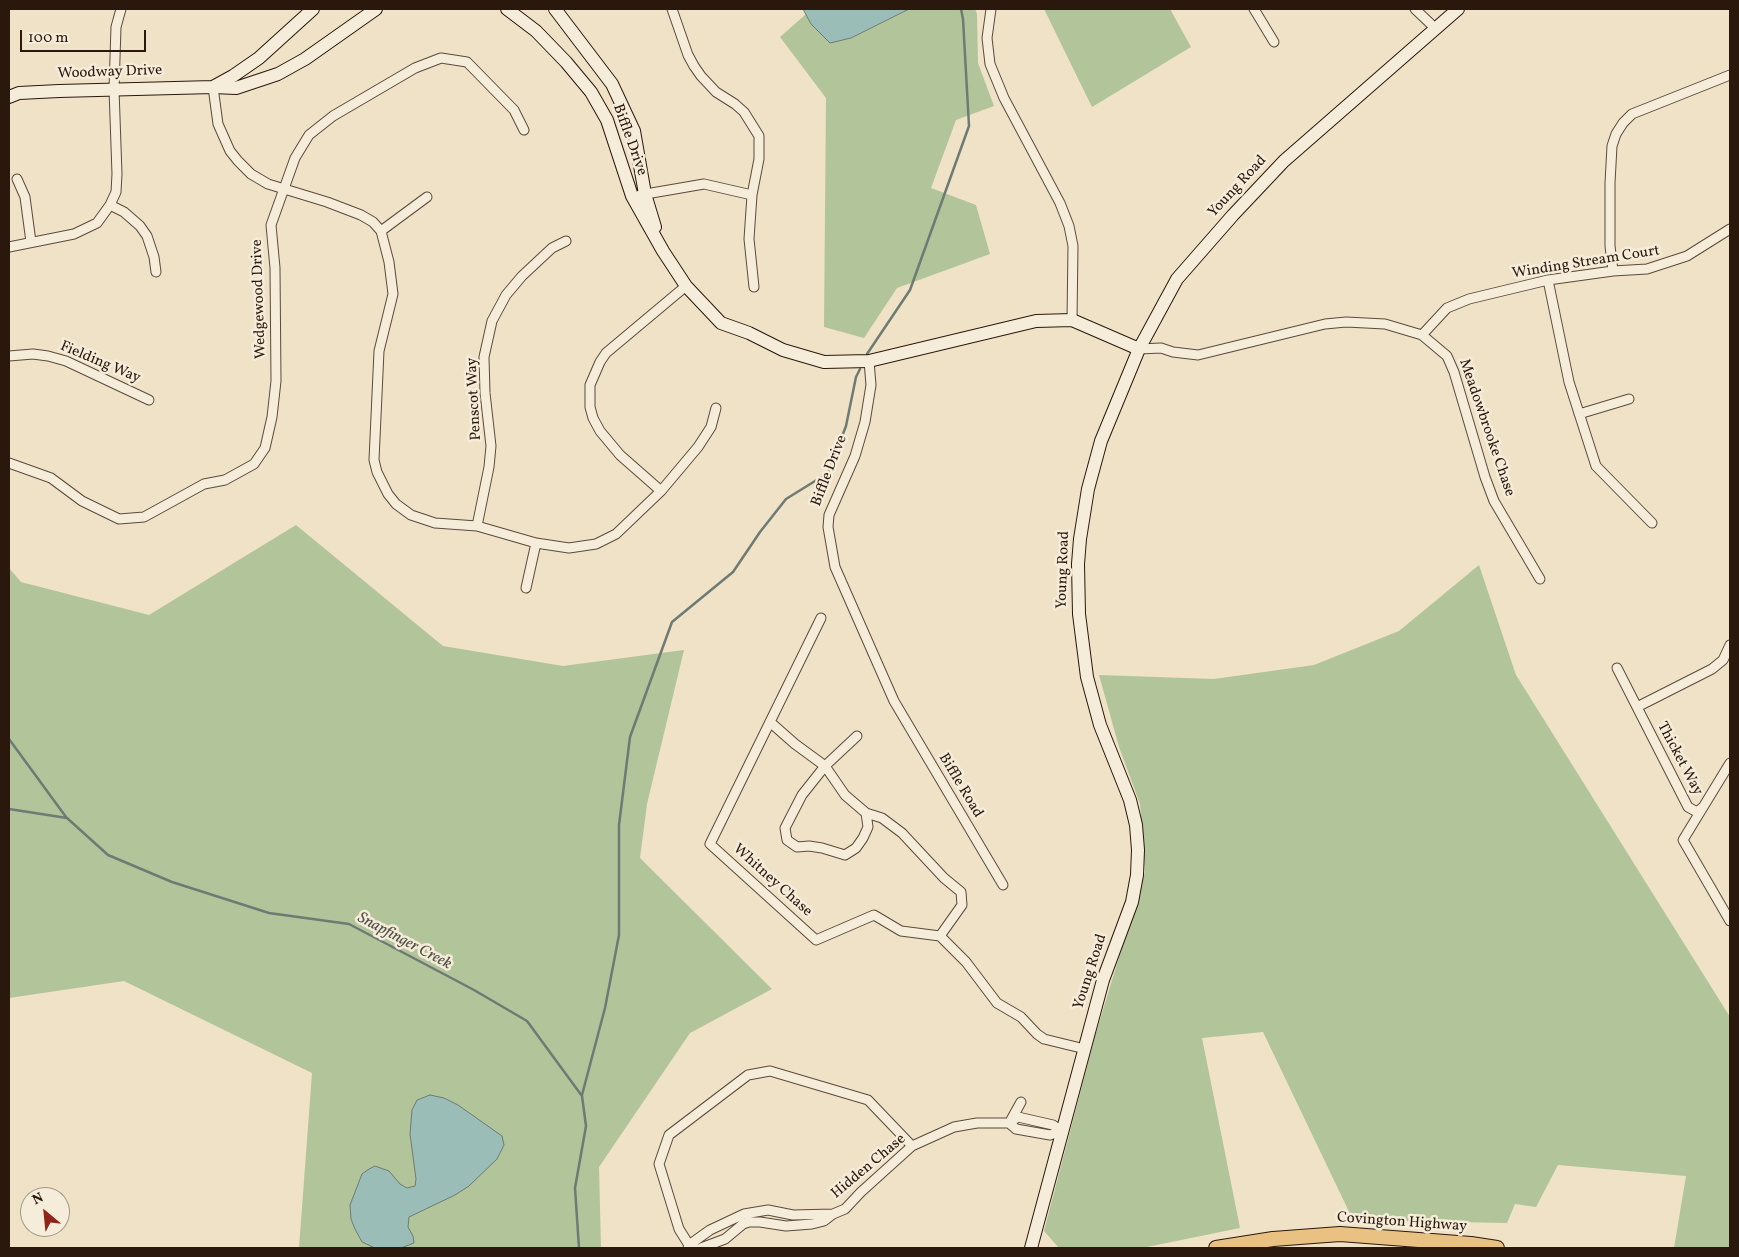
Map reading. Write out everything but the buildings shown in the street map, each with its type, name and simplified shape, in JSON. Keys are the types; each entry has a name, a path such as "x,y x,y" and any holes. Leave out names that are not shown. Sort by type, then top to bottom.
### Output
{"main road":[{"name":"Covington Highway","path":"1216,1248 1273,1239 1340,1234 1471,1244 1497,1248"}],"street":[{"path":"9,247 74,234 97,223 110,205 116,192 114,89 116,27 121,9"},
{"name":"Woodway Drive","path":"213,87 259,58 313,9"},
{"name":"Woodway Drive","path":"9,97 19,93 114,89 236,88 278,74 305,59 376,9"},
{"name":"Biffle Drive","path":"507,9 536,31 566,62 591,92 607,120 632,196 663,251 686,286 721,323 750,333 783,350 824,362 869,361 1036,321 1072,320 1139,349"},
{"name":"Biffle Drive","path":"555,9 612,84 634,131 645,194 663,251"},
{"path":"672,9 688,55 701,76 716,92 744,112 759,136 760,159 752,195 749,239 754,287"},
{"path":"991,9 987,38 990,64 1004,98 1060,203 1069,226 1073,246 1072,320"},
{"path":"1254,9 1274,42"},
{"path":"1415,9 1435,28"},
{"name":"Young Road","path":"1031,1248 1103,980 1132,902 1137,875 1136,825 1130,800 1100,725 1087,677 1079,614 1078,564 1080,539 1088,489 1101,441 1139,349 1178,279 1233,215 1284,161 1458,9"},
{"name":"Wedgewood Drive","path":"9,463 51,478 82,501 119,519 144,517 204,484 225,480 254,464 265,448 272,417 276,380 275,268 271,225 295,158 309,135 341,111 415,68 441,58 467,62 514,110 524,130"},
{"path":"1613,271 1610,246 1610,183 1612,146 1616,134 1632,114 1730,75"},
{"path":"213,87 218,124 230,151 251,174 268,184 362,215 373,222 381,231 389,262 393,294 380,351 374,460 377,472 388,494 396,504 411,515 435,523 477,526 536,544 569,548 596,544 616,534 661,491 698,447 712,427 716,408"},
{"path":"17,179 25,196 31,242"},
{"path":"632,196 704,184 752,195"},
{"path":"381,231 427,197"},
{"path":"110,205 124,212 140,226 154,257 156,272"},
{"name":"Winding Stream Court","path":"1422,335 1447,308 1469,299 1548,280 1613,271 1647,270 1687,256 1730,229"},
{"name":"Penscot Way","path":"477,526 489,467 491,446 485,393 484,357 492,321 506,295 522,276 552,248 566,241"},
{"path":"1548,280 1569,382 1596,466 1652,523"},
{"path":"661,491 620,455 600,431 593,418 590,406 590,385 606,353 686,286"},
{"name":"Meadowbrooke Chase","path":"1139,349 1161,348 1179,353 1198,355 1325,324 1346,322 1385,324 1422,335 1446,356 1454,372 1494,501 1540,580"},
{"name":"Fielding Way","path":"9,356 33,354 66,361 149,400"},
{"name":"Biffle Drive","path":"869,361 871,385 865,422 855,456 829,515 828,526 835,567 894,701"},
{"path":"1579,414 1628,398"},
{"path":"526,588 536,544"},
{"name":"Whitney Chase","path":"821,618 710,844 816,940 874,915 901,931 940,936"},
{"path":"1637,707 1712,669 1723,660 1730,645"},
{"name":"Thicket Way","path":"1617,668 1688,807 1697,812 1703,807"},
{"name":"Biffle Road","path":"894,701 1003,885"},
{"path":"770,722 795,744 825,766 845,795 866,813 882,818 902,833 944,878 961,892 962,904 940,936 966,962 997,1003 1020,1017 1036,1034 1044,1039 1085,1049"},
{"path":"857,736 825,766 802,794 785,828 787,840 797,848 809,846 845,855 856,848 863,838 868,826 866,813"},
{"name":"Thicket Way","path":"1730,763 1683,840 1730,922"},
{"path":"690,1247 679,1229 659,1164 669,1135 748,1076 770,1071 868,1100 912,1146"},
{"path":"1010,1123 1021,1102"},
{"name":"Hidden Chase","path":"701,1248 724,1239 743,1224 749,1222 786,1226 824,1221 833,1214 845,1209 912,1146 954,1127 977,1123 1010,1123 1018,1117 1053,1125 1062,1131"},
{"path":"1033,1132 1036,1120"},
{"name":"Hidden Chase","path":"1010,1123 1016,1129 1050,1135 1062,1131"},
{"name":"Hidden Chase","path":"690,1247 710,1230 744,1214 768,1210 793,1215 833,1214"}],"green space":[{"path":"909,9 975,9 977,14 978,63 994,106 956,120 931,188 976,205 990,254 897,288 864,338 824,327 826,98 780,37 806,14 811,24 851,38"},
{"path":"1044,9 1170,9 1191,47 1092,107"},
{"path":"296,525 443,646 563,666 684,650 647,804 640,858 772,989 690,1033 599,1167 601,1248 299,1248 312,1073 124,981 9,998 9,568 21,582 149,615"},
{"path":"1479,565 1516,675 1730,1017 1730,1248 1674,1248 1686,1176 1558,1165 1536,1207 1515,1204 1507,1223 1353,1220 1263,1032 1202,1038 1240,1228 1142,1248 1059,1248 1044,1231 1095,1036 1145,872 1140,804 1119,747 1099,675 1214,679 1314,665 1399,631"}],"water":[{"path":"803,9 909,9 851,38 830,43 811,24"},
{"path":"430,1095 444,1098 458,1105 502,1136 504,1145 497,1159 469,1186 455,1195 409,1217 408,1227 413,1236 414,1243 401,1248 375,1248 362,1242 351,1219 350,1205 362,1174 375,1166 389,1171 400,1184 407,1188 415,1186 416,1179 410,1134 412,1110 417,1100"}],"waterway":[{"path":"867,354 910,290 969,126 961,9"},
{"path":"582,1095 605,1008 619,935 619,825 630,737 672,622 733,572 760,532 786,499 828,473 846,426 856,377 860,369"},
{"path":"9,739 66,817"},
{"name":"Snapfinger Creek","path":"9,809 67,818 108,855 172,882 269,913 349,924 474,990 527,1021 582,1096 586,1126 575,1188 579,1248"}]}
